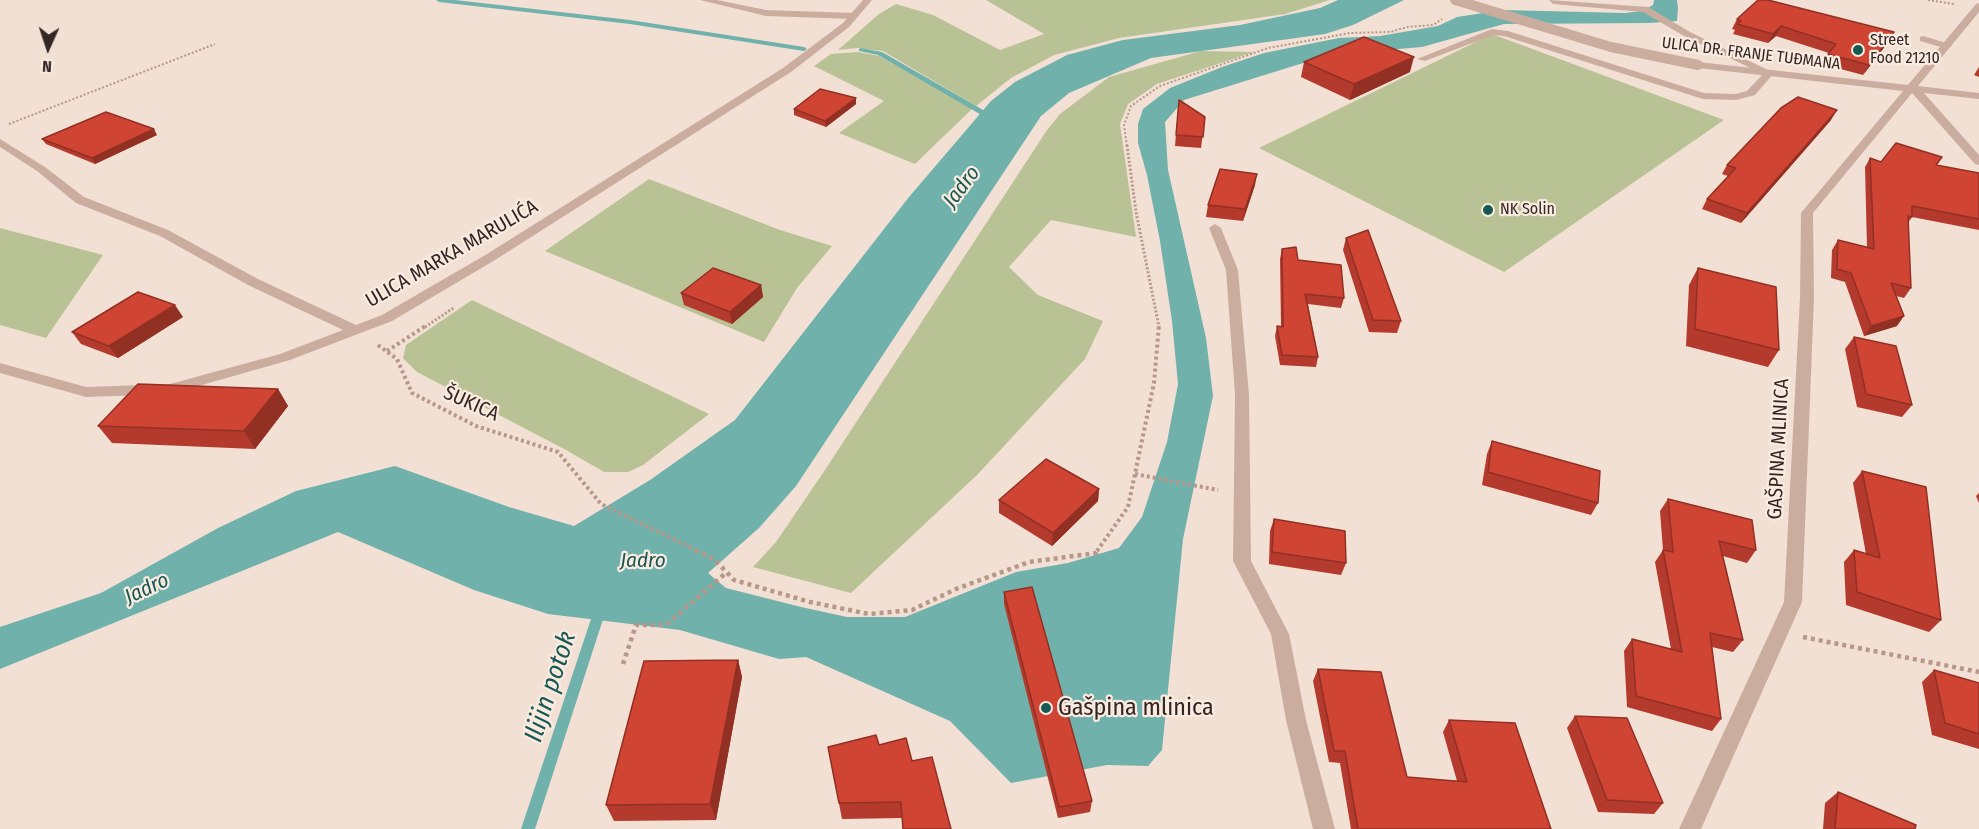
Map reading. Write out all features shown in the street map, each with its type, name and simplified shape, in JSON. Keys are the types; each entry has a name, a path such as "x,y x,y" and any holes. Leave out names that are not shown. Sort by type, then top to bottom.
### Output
{"street":[{"path":"704,0 766,13 854,16"},
{"name":"ULICA MARKA MARULIĆA","path":"0,368 86,392 170,389 285,357 387,318 491,257 787,70 846,25 868,0"},
{"name":"ULICA DR. FRANJE TUĐMANA","path":"1455,0 1601,44 1698,65 1979,96"},
{"path":"1422,58 1492,32 1505,33 1703,96 1736,97 1751,93 1769,73 1672,26 1645,9 1553,2"},
{"name":"GAŠPINA MLINICA","path":"1690,829 1793,602 1807,298 1807,213 1979,6"},
{"path":"1923,39 1947,46"},
{"path":"1913,87 1979,162"},
{"path":"0,142 41,169 80,200 164,232 253,282 356,330"},
{"path":"1215,228 1232,270 1242,395 1242,561 1280,634 1296,720 1324,829"}],"path":[{"path":"623,664 636,625 666,625 727,572 734,580 810,602 869,614 912,610 956,589 1029,562 1096,553 1128,507 1154,383 1160,330 1136,212 1124,125 1131,106 1160,86 1268,48 1350,33 1390,32 1407,27 1433,25 1443,19"},
{"path":"0,128 215,44"},
{"name":"ŠUKICA","path":"356,330 397,359 412,393 476,426 558,452 601,504 714,560 727,572"},
{"path":"1135,474 1242,494"},
{"path":"1780,632 1979,672"}],"green space":[{"path":"986,0 1330,0 1285,14 1119,38 1054,55 1011,78 976,106 883,51 858,48 838,50 879,14 896,4 933,15 1000,50 1044,34"},
{"name":"NK Solin","path":"1492,34 1724,120 1504,272 1259,148"},
{"path":"1201,51 1254,52 1157,84 1128,104 1120,124 1136,237 1051,220 1009,267 1038,295 1103,321 1085,359 977,475 851,593 753,567 776,542 825,470 1047,130 1060,114 1109,77"},
{"path":"858,52 879,56 973,108 915,164 839,133 884,101 814,66 831,54"},
{"path":"649,179 780,230 832,246 797,288 764,342 545,251"},
{"path":"0,228 103,255 46,338 0,325"},
{"path":"472,300 709,414 643,465 628,472 604,472 417,372 403,358 406,345"}],"water":[{"name":"Jadro","path":"1338,0 1404,0 1353,25 1325,34 1151,58 1069,93 1041,116 796,486 759,528 708,573 726,588 801,607 847,617 905,617 1016,572 1068,563 1119,548 1142,517 1167,442 1178,384 1172,321 1160,241 1138,143 1138,124 1143,109 1170,88 1264,53 1339,38 1380,36 1438,26 1457,17 1503,10 1625,13 1642,11 1653,5 1654,0 1677,0 1677,21 1504,24 1422,47 1329,55 1184,100 1165,122 1168,170 1206,338 1213,396 1183,539 1162,750 1148,766 1107,765 1011,783 950,721 806,657 779,659 680,630 548,614 474,590 338,532 0,669 0,627 101,593 218,528 296,491 395,466 509,507 574,526 650,480 735,420 909,197 991,101 1015,82 1067,55 1123,40 1240,25 1320,8"}],"building":[{"path":"1758,0 1768,0 1894,32 1869,65 1828,54 1836,44 1781,26 1773,34 1737,24 1741,21 1737,19"},
{"path":"1364,37 1414,57 1354,84 1304,62"},
{"path":"820,89 856,98 825,121 794,109"},
{"path":"1798,97 1837,110 1747,213 1707,199 1736,168 1727,165 1781,108"},
{"path":"1179,100 1205,117 1203,137 1176,135"},
{"path":"106,112 154,129 92,158 42,139"},
{"path":"1896,143 1942,157 1936,165 1979,173 1979,219 1912,206 1912,217 1908,216 1911,288 1891,283 1904,316 1871,326 1851,273 1837,269 1838,240 1874,249 1870,158 1881,162"},
{"path":"1220,169 1257,174 1245,209 1208,205"},
{"path":"1368,230 1401,321 1373,320 1346,238"},
{"path":"1296,247 1298,260 1341,265 1344,298 1305,294 1318,357 1282,355 1277,326 1283,327 1282,249"},
{"path":"713,268 761,285 730,312 681,293"},
{"path":"1698,268 1776,287 1779,350 1695,329"},
{"path":"138,292 175,305 109,346 72,332"},
{"path":"1854,337 1896,346 1912,405 1866,394"},
{"path":"138,384 278,389 244,431 98,426"},
{"path":"1492,441 1600,471 1598,503 1488,472"},
{"path":"1046,459 1099,489 1053,533 999,500"},
{"path":"1862,471 1926,487 1941,620 1857,592 1854,550 1880,558"},
{"path":"1668,499 1752,520 1756,550 1719,541 1743,640 1710,633 1721,719 1636,696 1632,639 1682,652 1663,550 1673,552"},
{"path":"1274,519 1345,531 1346,563 1272,552"},
{"name":"Gašpina mlinica","path":"1032,587 1092,801 1059,807 1004,592"},
{"path":"738,660 710,804 606,805 644,661"},
{"path":"1318,669 1381,672 1407,777 1467,782 1449,720 1515,723 1551,829 1358,829 1345,751 1334,751"},
{"path":"1934,670 1979,683 1979,734 1945,723"},
{"path":"1575,716 1627,718 1663,803 1607,800"},
{"path":"876,735 879,745 906,738 912,761 932,757 951,829 903,829 901,802 839,803 828,747"},
{"path":"1838,792 1916,825 1915,829 1835,829"}],"waterway":[{"path":"439,0 630,22 804,49"},
{"path":"861,50 880,53 993,118"},
{"name":"Ilijin potok","path":"528,829 601,607"}],"place":[{"name":"Street Food 21210","path":"1858,50"},
{"name":"NK Solin","path":"1488,210"},
{"name":"Gašpina mlinica","path":"1046,708"}]}
